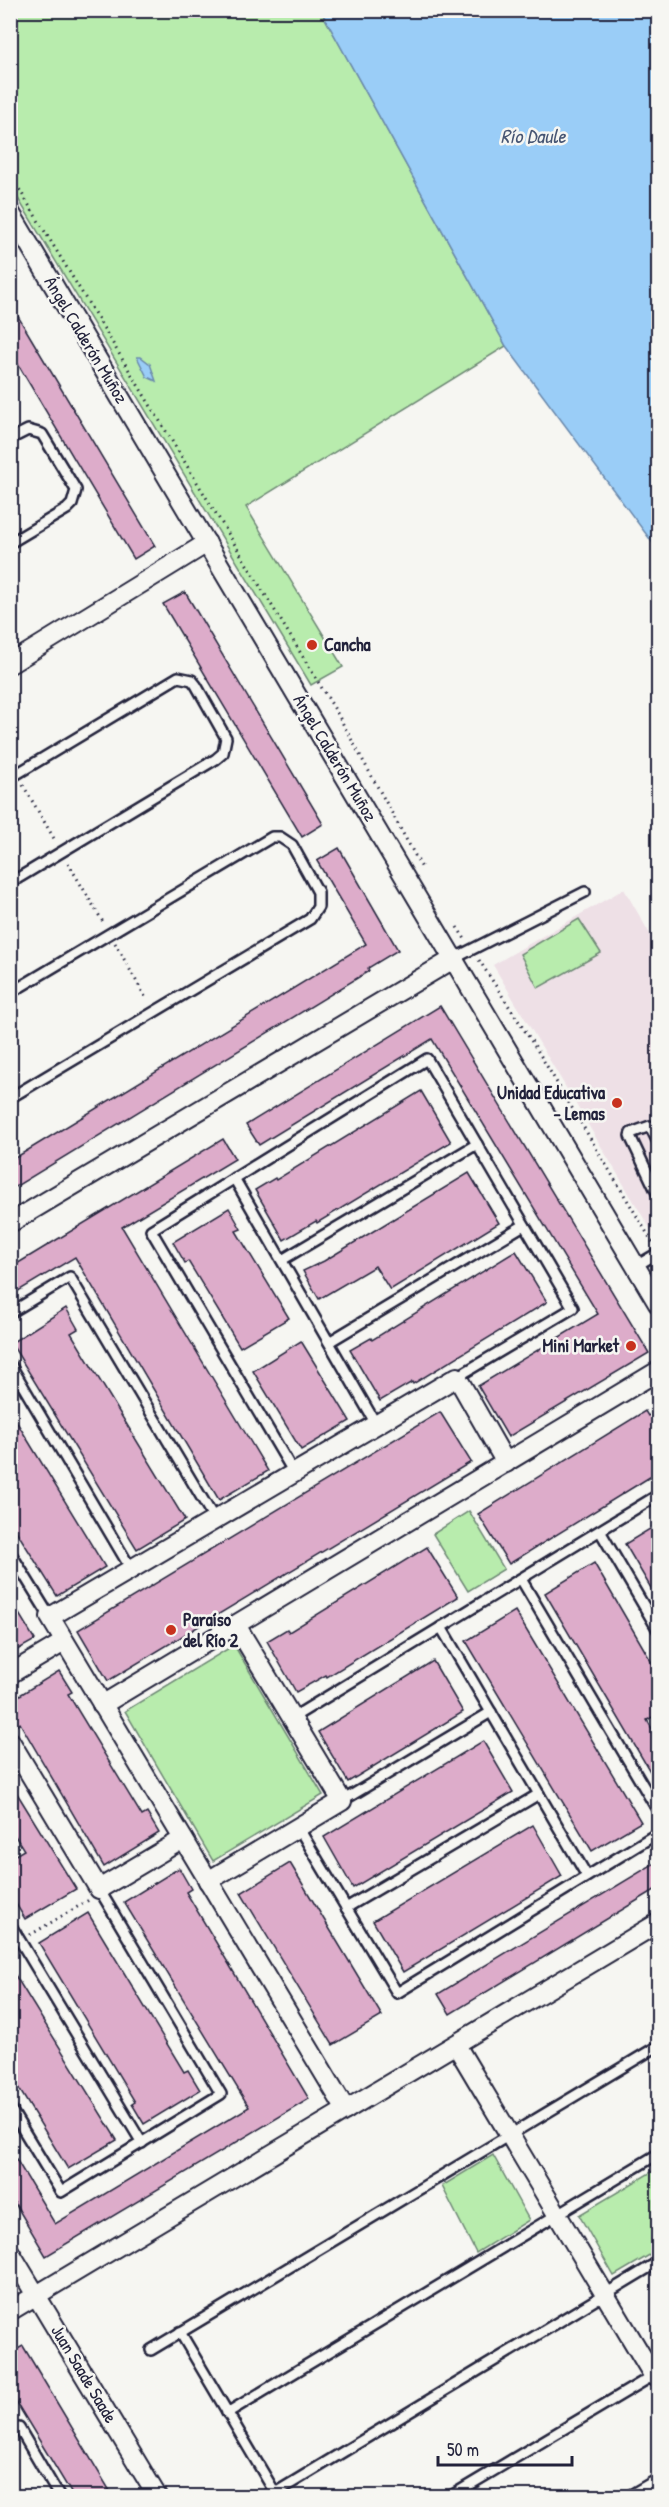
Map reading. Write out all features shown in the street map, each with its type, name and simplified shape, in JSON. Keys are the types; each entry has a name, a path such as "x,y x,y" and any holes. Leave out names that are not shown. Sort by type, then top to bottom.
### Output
{"street":[{"name":"Ángel Calderón Muñoz","path":"10,212 455,958 658,1304"},
{"path":"10,664 207,543"},
{"path":"10,1223 455,958"},
{"path":"102,1705 658,1371"},
{"path":"346,2110 50,1617 457,1377 506,1463"},
{"path":"208,1881 342,1801 236,1625"},
{"path":"10,1674 64,1642"},
{"path":"10,1741 100,1891 183,1839"},
{"path":"10,2311 658,1923"},
{"path":"456,2045 605,2295 656,2374"},
{"name":"Juan Saade Saade","path":"10,2252 157,2496"}],"lane":[{"path":"10,439 28,430 42,434 76,490 72,504 67,509 10,543"},
{"path":"10,883 216,759 223,753 226,745 223,731 196,685 192,680 178,677 14,776"},
{"path":"10,993 266,839 280,837 292,845 318,892 319,899 315,914 10,1098"},
{"path":"455,958 585,891"},
{"path":"294,1473 151,1230 427,1059 573,1308 457,1377"},
{"path":"658,1142 650,1126 631,1133 630,1137 658,1194"},
{"path":"282,1260 477,1144"},
{"path":"234,1178 376,1424"},
{"path":"329,1342 524,1225"},
{"path":"636,1266 658,1253"},
{"path":"10,1313 70,1277 215,1520"},
{"path":"10,1364 131,1569"},
{"path":"292,1718 658,1495"},
{"path":"600,1531 658,1630"},
{"path":"12,1558 50,1617"},
{"path":"521,1579 658,1811"},
{"path":"441,1627 587,1876"},
{"path":"342,1801 491,1712"},
{"path":"346,1908 539,1794"},
{"path":"298,1827 396,1993 658,1833"},
{"path":"10,2108 61,2192 221,2094 100,1891"},
{"path":"10,1924 142,2143"},
{"path":"151,2349 658,2046"},
{"path":"227,2413 658,2154"},
{"path":"180,2332 276,2495 658,2262"},
{"path":"451,2496 656,2374"},
{"path":"10,2433 19,2428 59,2496"},
{"path":"629,2496 658,2479"}],"path":[{"path":"10,174 338,713 423,870"},
{"path":"14,776 62,852 154,1012"},
{"path":"453,921 536,1048 658,1253"},
{"path":"21,1941 100,1891"}],"shaded area":[{"name":"Unidad Educativa - Lemas","path":"624,889 658,948 658,1242 493,965"}],"green space":[{"path":"11,11 321,11 506,346 246,507 343,667 311,685 11,187"},
{"path":"579,919 601,953 538,988 520,954"},
{"path":"469,1511 504,1569 468,1591 433,1534"},
{"path":"234,1645 323,1795 213,1861 125,1711"},
{"path":"493,2155 529,2220 476,2253 442,2186"},
{"path":"658,2168 658,2250 614,2276 579,2215"}],"water":[{"name":"Río Daule","path":"321,11 658,11 658,550 506,346"},
{"path":"137,357 141,357 150,364 156,381 147,377"}],"building":[{"path":"10,303 155,546 134,559 10,351"},
{"path":"185,592 323,824 302,837 163,604"},
{"path":"339,848 398,950 368,968 369,971 10,1190 10,1161 366,944 317,861"},
{"path":"440,1006 649,1353 508,1437 478,1386 598,1314 432,1039 259,1145 246,1125"},
{"path":"421,1091 451,1142 317,1223 316,1221 284,1240 255,1190 275,1178 276,1180"},
{"path":"223,1139 235,1159 122,1227 268,1471 219,1500 75,1257 10,1296 10,1268"},
{"path":"469,1173 499,1223 390,1290 375,1266 319,1299 303,1271 324,1261"},
{"path":"229,1208 241,1229 236,1231 289,1318 240,1347 188,1261 185,1263 173,1242"},
{"path":"516,1251 547,1302 413,1384 412,1382 380,1401 350,1350 371,1338 372,1340"},
{"path":"66,1308 78,1329 71,1333 185,1520 137,1549 11,1343"},
{"path":"301,1341 350,1421 301,1450 253,1371"},
{"path":"658,1409 658,1472 509,1564 478,1514 645,1411 648,1416"},
{"path":"10,1411 105,1567 57,1596 10,1521"},
{"path":"440,1412 471,1462 108,1681 78,1630"},
{"path":"658,1524 658,1600 625,1544"},
{"path":"427,1547 458,1597 327,1677 326,1675 296,1692 267,1641 287,1629 289,1632"},
{"path":"594,1563 658,1673 658,1714 647,1720 658,1739 658,1785 545,1593"},
{"path":"10,1599 35,1640 10,1654"},
{"path":"515,1611 641,1822 592,1851 466,1641"},
{"path":"433,1661 463,1712 348,1782 318,1732"},
{"path":"59,1671 72,1692 68,1694 142,1816 147,1813 159,1833 104,1867 20,1723 16,1726 10,1717 10,1701"},
{"path":"483,1741 513,1792 353,1888 324,1837"},
{"path":"10,1782 76,1889 25,1919 10,1894 10,1858 24,1850 10,1828"},
{"path":"533,1825 562,1876 403,1972 373,1921"},
{"path":"658,1861 658,1888 450,2014 438,1994"},
{"path":"290,1863 382,2016 333,2045 241,1893"},
{"path":"179,1868 191,1889 186,1892 309,2099 46,2256 10,2195 10,2149 55,2224 249,2107 124,1902"},
{"path":"88,1913 184,2072 188,2070 200,2090 144,2124 132,2104 135,2102 39,1943"},
{"path":"10,1967 117,2140 68,2169 10,2074"},
{"path":"23,2346 113,2496 73,2496 10,2392 10,2353"}],"place":[{"name":"Cancha","path":"312,645"},
{"name":"Unidad Educativa - Lemas","path":"617,1103"},
{"name":"Mini Market","path":"631,1346"},
{"name":"Paraíso del Río 2","path":"171,1630"}]}
